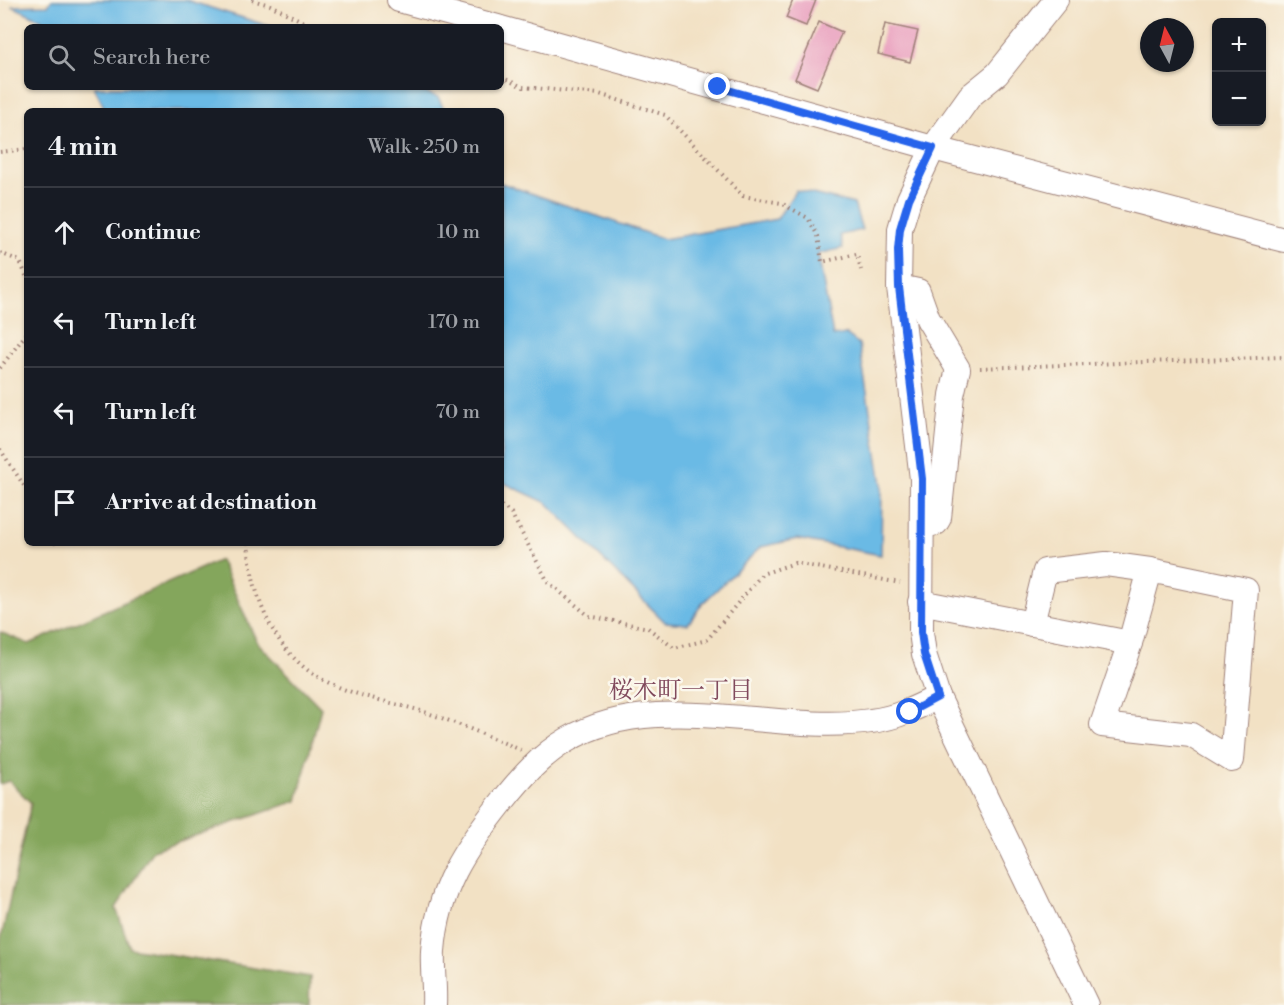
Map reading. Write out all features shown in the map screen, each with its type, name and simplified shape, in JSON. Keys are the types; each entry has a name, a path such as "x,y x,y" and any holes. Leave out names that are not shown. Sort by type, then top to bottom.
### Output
{"street":[{"path":"399,0 489,24"},
{"path":"1056,0 997,74 970,96 933,148 909,199 900,229 899,287 922,479 924,526 921,595 924,654 938,697 1086,1005"},
{"path":"504,28 933,148 1284,240"},
{"path":"899,287 918,291 928,319 958,369 952,394 939,518 936,523 924,526"},
{"path":"1032,624 1046,570 1106,564 1150,570 1246,590 1232,760 1191,735 1102,725 1130,643 1150,570"},
{"path":"921,595 1032,624 1130,643"},
{"path":"434,1005 433,953 438,917 448,884 471,842 513,788 540,760 567,740 593,727 641,715 853,723 910,712 938,697"}],"path":[{"path":"252,0 270,5 308,24"},
{"path":"504,78 523,87 599,94 665,115 743,196 781,203 808,218 818,236 822,262 857,254 861,270"},
{"path":"0,152 24,149"},
{"path":"0,253 20,261 24,271"},
{"path":"0,368 24,337"},
{"path":"958,369 1284,357"},
{"path":"0,449 24,485"},
{"path":"504,508 511,513 548,582 589,616 648,628 674,648 707,640 762,574 795,563 921,595"},
{"path":"248,546 253,579 266,618 285,646 308,670 333,685 439,717 533,755 540,760"}],"green space":[{"path":"220,560 257,642 321,708 297,801 153,850 116,908 130,948 310,977 309,1005 0,1005 0,943 31,803 9,781 0,784 0,632 29,644"}],"water":[{"path":"52,0 186,0 262,24 43,24 42,20 12,6 48,5"},
{"path":"96,90 418,90 438,97 444,108 104,108"},
{"path":"504,184 664,239 777,219 796,190 854,204 862,230 840,235 843,248 818,254 833,336 846,334 859,344 882,484 881,555 797,539 761,547 702,604 688,624 665,622 547,503 504,482"}],"building":[{"path":"793,0 816,0 806,26 786,18"},
{"path":"819,22 842,32 817,88 795,79"},
{"path":"885,24 918,31 910,62 878,54"}],"district":[{"name":"桜木町一丁目","path":"681,691"}],"route":[{"path":"718,87 933,148 909,199 900,229 898,250 899,287 924,507 921,632 924,654 938,697 910,712"}]}
